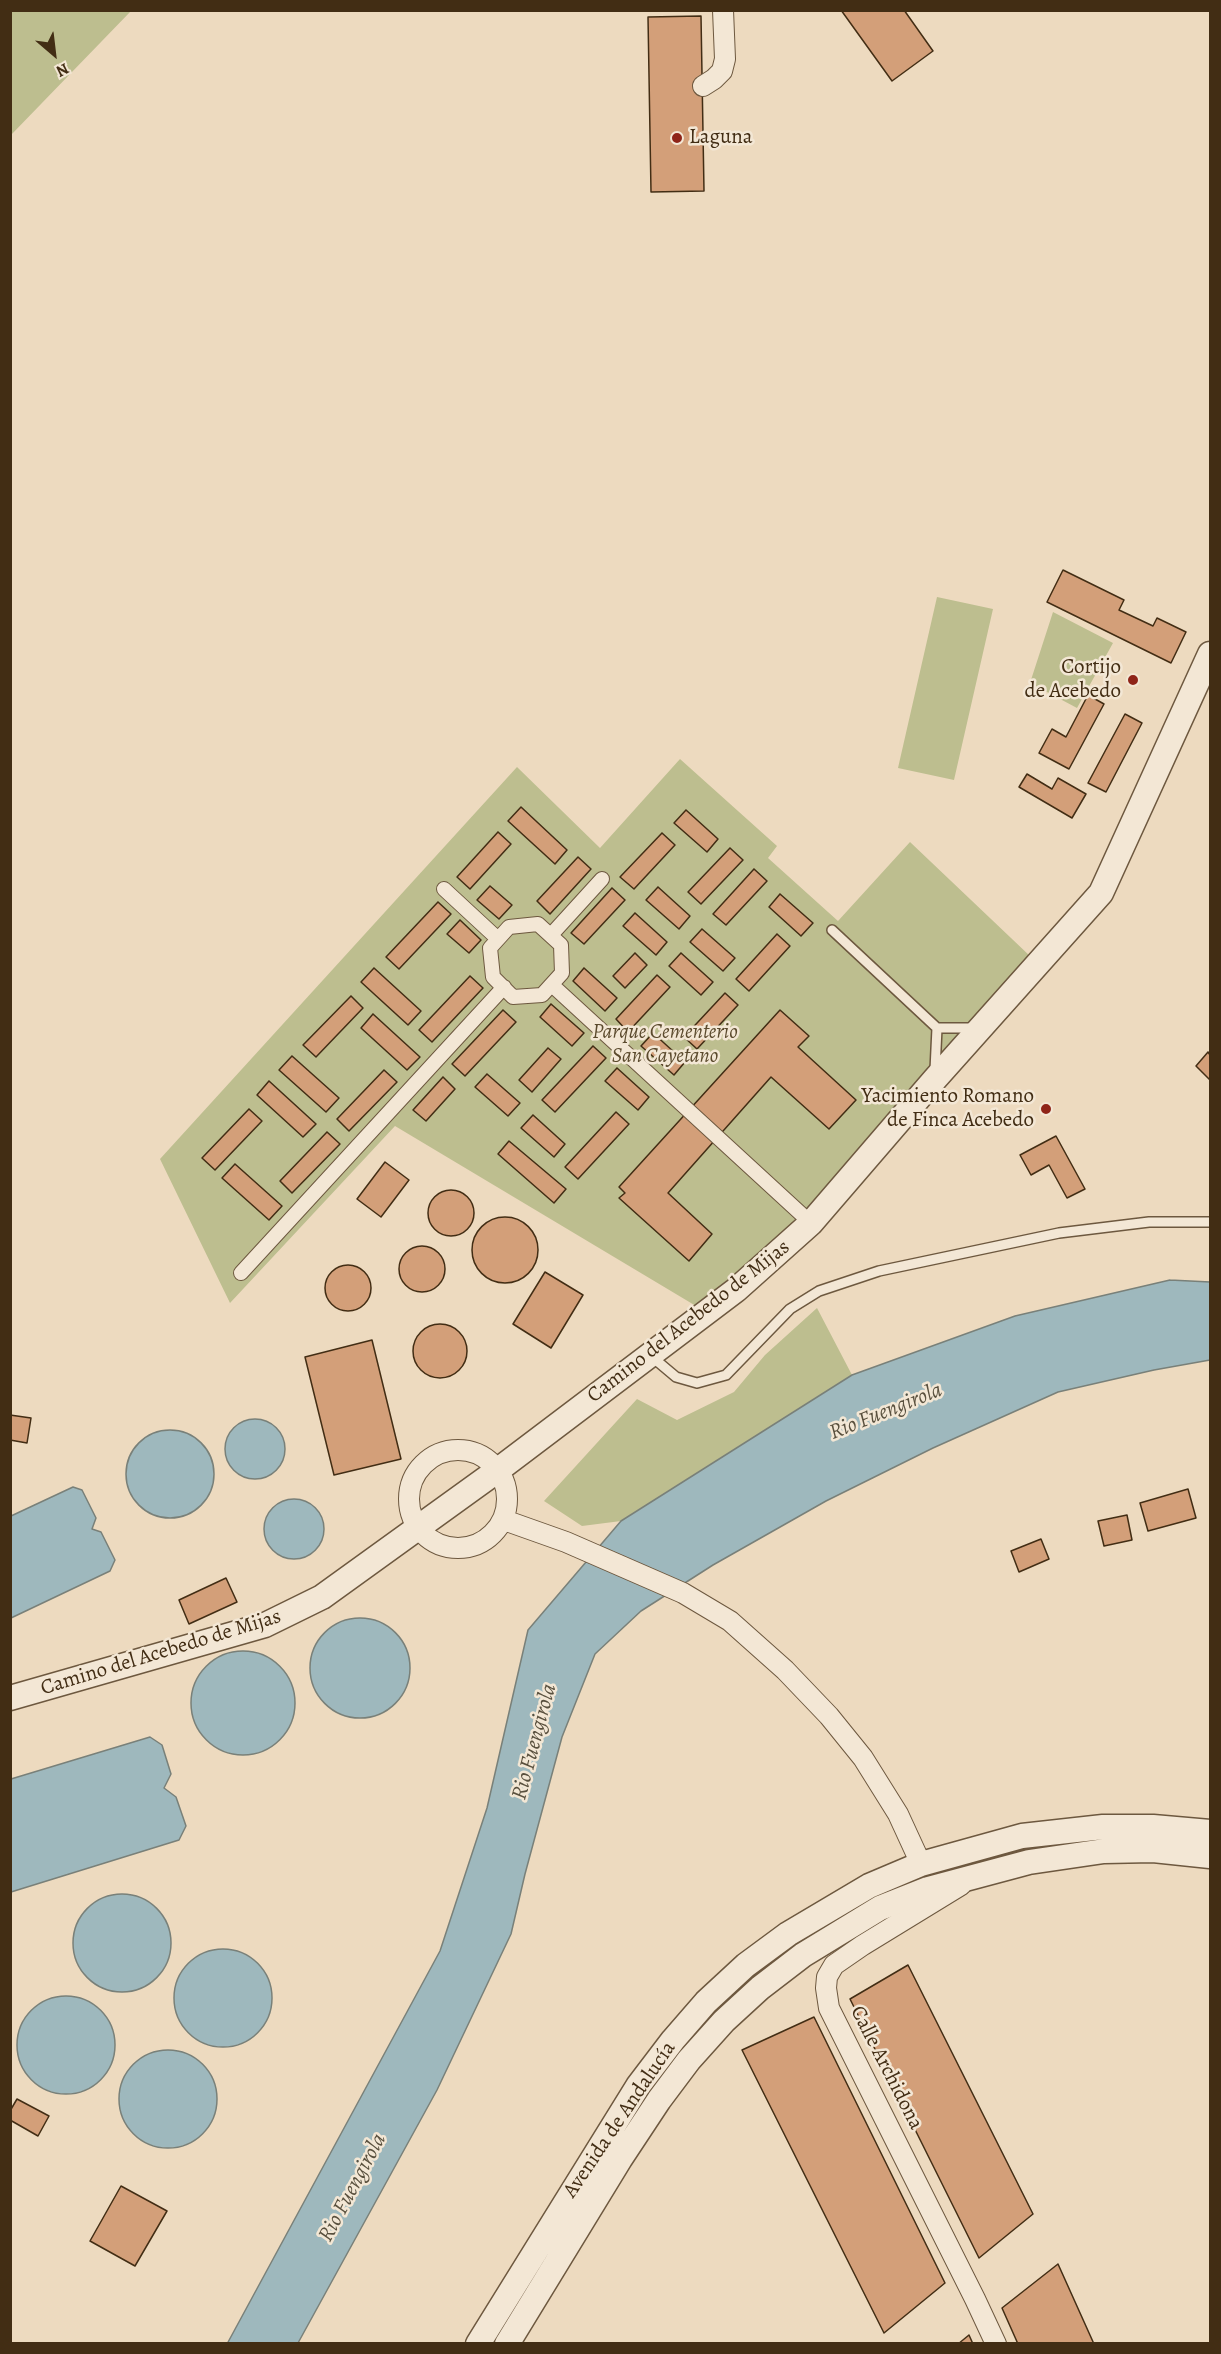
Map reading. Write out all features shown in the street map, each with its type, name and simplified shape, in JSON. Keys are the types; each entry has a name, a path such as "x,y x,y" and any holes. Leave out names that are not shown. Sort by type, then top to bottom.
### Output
{"street":[{"path":"703,86 722,71 725,59 723,10"},
{"name":"Camino del Acebedo de Mijas","path":"10,1698 266,1625 322,1597 498,1470 736,1290 811,1223 935,1079 1101,893 1210,654"},
{"path":"551,935 602,879"},
{"path":"444,889 498,939"},
{"path":"538,924 551,935 561,945 562,973 542,995 513,997 493,977 490,948 509,927 538,924"},
{"path":"552,985 811,1223"},
{"path":"241,1273 504,987"},
{"path":"450,1450 465,1450 487,1458 506,1482 508,1503 504,1520 495,1533 474,1546 460,1549 434,1543 418,1527 408,1503 410,1486 420,1467 434,1456 450,1450"},
{"path":"504,1520 566,1542 683,1593 730,1621 785,1670 830,1716 863,1758 898,1814 921,1864"},
{"name":"Avenida de Andalucía","path":"478,2343 638,2086 706,2002 746,1965 788,1934 869,1886 921,1864 1022,1836 1103,1827 1154,1827 1210,1832"},
{"name":"Avenida de Andalucía","path":"507,2343 620,2159 689,2060 724,2021 760,1988 803,1955 880,1908 928,1889 1029,1862 1104,1851 1153,1850 1210,1856"},
{"name":"Calle Archidona","path":"980,1874 834,1965 827,1977 826,1988 829,2008 996,2343"}],"lane":[{"path":"832,930 937,1028 980,1028"},
{"path":"935,1079 937,1028"},
{"path":"651,1356 676,1377 697,1383 726,1375 790,1309 819,1291 879,1271 1059,1233 1149,1222 1210,1222"}],"green space":[{"path":"10,11 131,11 11,135"},
{"path":"937,597 993,609 954,780 898,768"},
{"path":"1053,612 1113,643 1077,708 1030,683"},
{"name":"Parque Cementerio San Cayetano","path":"680,759 777,846 768,858 838,921 910,842 1031,957 954,1039 802,1218 696,1306 395,1126 230,1303 160,1159 517,767 600,848"},
{"path":"817,1308 852,1375 621,1521 582,1526 544,1501 637,1399 677,1420 734,1392 765,1355"}],"water":[{"name":"Rio Fuengirola","path":"1170,1280 1210,1282 1210,1360 1058,1392 933,1448 826,1501 713,1565 641,1611 595,1654 562,1737 511,1934 437,2090 298,2343 227,2344 440,1951 487,1808 528,1630 621,1521 852,1375 1015,1316"},
{"path":"249,1419 261,1419 277,1427 283,1437 285,1449 283,1461 277,1471 261,1479 249,1479 233,1471 225,1455 225,1443 233,1427"},
{"path":"170,1430 187,1434 201,1443 210,1457 214,1474 210,1491 201,1505 187,1514 170,1518 153,1514 139,1505 130,1491 126,1474 130,1457 139,1443 153,1434"},
{"path":"73,1487 82,1490 96,1518 92,1529 101,1532 115,1560 110,1571 11,1618 11,1516"},
{"path":"288,1499 300,1499 311,1504 319,1512 324,1529 322,1541 311,1554 300,1559 288,1559 277,1554 269,1546 264,1535 264,1523 269,1512 277,1504"},
{"path":"360,1618 379,1622 395,1633 406,1649 410,1668 406,1687 395,1703 379,1714 360,1718 341,1714 325,1703 314,1687 310,1668 314,1649 325,1633 341,1622"},
{"path":"243,1651 263,1655 280,1666 291,1683 295,1703 291,1723 280,1740 263,1751 243,1755 223,1751 206,1740 195,1723 191,1703 195,1683 206,1666 223,1655"},
{"path":"150,1737 162,1745 171,1774 164,1788 176,1797 186,1826 179,1840 11,1892 11,1779"},
{"path":"122,1894 141,1898 157,1908 167,1924 171,1943 167,1962 157,1978 141,1988 122,1992 103,1988 87,1978 77,1962 73,1943 77,1924 87,1908 103,1898"},
{"path":"223,1949 242,1953 258,1963 268,1979 272,1998 268,2017 258,2033 242,2043 223,2047 204,2043 188,2033 178,2017 174,1998 178,1979 188,1963 204,1953"},
{"path":"66,1996 85,2000 101,2010 111,2026 115,2045 111,2064 101,2080 85,2090 66,2094 47,2090 31,2080 21,2064 17,2045 21,2026 31,2010 47,2000"},
{"path":"168,2050 187,2054 203,2064 213,2080 217,2099 213,2118 203,2134 187,2144 168,2148 149,2144 133,2134 123,2118 119,2099 123,2080 133,2064 149,2054"}],"building":[{"path":"841,10 904,10 933,51 892,81"},
{"name":"Laguna","path":"701,16 704,191 651,192 648,17"},
{"path":"1063,570 1124,600 1119,610 1153,626 1157,618 1186,632 1171,663 1047,602"},
{"path":"1088,695 1104,704 1069,769 1039,753 1052,729 1066,737"},
{"path":"1125,714 1142,723 1106,792 1088,783"},
{"path":"1027,774 1052,789 1058,778 1086,794 1072,818 1019,787"},
{"path":"521,807 567,850 555,864 508,821"},
{"path":"686,810 718,839 707,852 674,823"},
{"path":"498,832 511,844 470,889 457,877"},
{"path":"662,833 675,845 634,889 620,877"},
{"path":"730,848 743,860 701,904 688,892"},
{"path":"578,857 591,869 550,914 537,901"},
{"path":"754,869 767,881 726,925 713,914"},
{"path":"490,886 512,905 499,919 477,900"},
{"path":"658,887 690,916 679,929 646,900"},
{"path":"612,888 625,900 584,944 571,933"},
{"path":"780,894 813,923 801,936 769,907"},
{"path":"438,902 451,914 399,969 386,957"},
{"path":"635,913 667,942 656,955 623,926"},
{"path":"460,920 481,940 469,953 447,934"},
{"path":"702,929 735,958 723,971 690,942"},
{"path":"777,934 790,946 749,991 736,979"},
{"path":"635,953 647,965 625,988 613,976"},
{"path":"681,953 713,982 701,995 669,966"},
{"path":"374,968 421,1011 408,1025 361,982"},
{"path":"584,968 617,998 605,1011 573,981"},
{"path":"657,975 670,987 628,1032 616,1019"},
{"path":"470,976 483,988 432,1042 419,1030"},
{"path":"725,993 738,1005 697,1049 684,1037"},
{"path":"351,996 363,1008 316,1057 303,1045"},
{"path":"551,1004 584,1033 572,1046 540,1017"},
{"path":"503,1010 516,1022 465,1076 452,1064"},
{"path":"780,1010 809,1036 798,1047 856,1100 829,1129 771,1077 668,1193 712,1234 689,1261 619,1198 625,1193 619,1187"},
{"path":"373,1014 420,1057 407,1070 361,1028"},
{"path":"653,1033 685,1062 674,1075 641,1046"},
{"path":"593,1046 606,1058 555,1112 542,1100"},
{"path":"548,1048 561,1059 532,1092 519,1080"},
{"path":"1208,1052 1210,1055 1210,1080 1196,1066"},
{"path":"292,1056 339,1098 326,1112 279,1070"},
{"path":"617,1068 649,1097 638,1110 605,1081"},
{"path":"384,1070 397,1082 349,1131 337,1119"},
{"path":"487,1074 520,1103 508,1116 475,1087"},
{"path":"443,1077 455,1089 426,1121 413,1110"},
{"path":"269,1081 316,1124 303,1137 257,1095"},
{"path":"249,1109 262,1121 215,1170 202,1158"},
{"path":"616,1112 629,1124 578,1179 565,1167"},
{"path":"533,1115 565,1144 554,1157 521,1128"},
{"path":"327,1132 340,1144 292,1193 280,1181"},
{"path":"1056,1136 1085,1189 1067,1198 1049,1165 1031,1175 1020,1155"},
{"path":"509,1141 566,1189 554,1203 498,1154"},
{"path":"385,1162 409,1180 381,1217 357,1199"},
{"path":"235,1164 282,1206 269,1220 222,1178"},
{"path":"451,1190 460,1191 467,1197 473,1204 473,1222 467,1229 460,1235 451,1236 442,1235 435,1229 429,1222 428,1213 429,1204 435,1197 442,1191"},
{"path":"505,1217 517,1220 528,1227 535,1238 538,1250 535,1262 528,1273 517,1280 505,1283 493,1280 482,1273 475,1262 472,1250 475,1238 482,1227 493,1220"},
{"path":"422,1246 431,1247 438,1253 444,1260 444,1278 438,1285 431,1291 422,1292 413,1291 406,1285 400,1278 399,1269 400,1260 406,1253 413,1247"},
{"path":"348,1265 357,1266 364,1272 370,1279 370,1297 364,1304 357,1310 348,1311 339,1310 332,1304 326,1297 325,1288 326,1279 332,1272 339,1266"},
{"path":"545,1272 583,1295 551,1348 513,1324"},
{"path":"440,1324 450,1326 459,1332 465,1341 467,1351 465,1361 459,1370 450,1376 440,1378 430,1376 421,1370 415,1361 413,1351 415,1341 421,1332 430,1326"},
{"path":"372,1340 401,1459 334,1475 305,1357"},
{"path":"10,1415 31,1418 27,1443 10,1440"},
{"path":"1188,1489 1196,1518 1148,1531 1140,1503"},
{"path":"1127,1515 1132,1540 1104,1546 1098,1521"},
{"path":"1041,1539 1049,1559 1019,1572 1011,1551"},
{"path":"226,1578 237,1602 189,1624 179,1600"},
{"path":"908,1965 1033,2214 979,2258 850,1999"},
{"path":"814,2017 945,2283 884,2333 742,2050"},
{"path":"17,2099 49,2116 38,2136 10,2120 10,2111"},
{"path":"121,2186 167,2211 135,2266 90,2241"},
{"path":"1058,2264 1094,2344 1018,2344 1002,2308"},
{"path":"969,2335 973,2344 958,2344"}],"place":[{"name":"Laguna","path":"677,138"},
{"name":"Cortijo de Acebedo","path":"1133,680"},
{"name":"Yacimiento Romano de Finca Acebedo","path":"1046,1109"}]}
